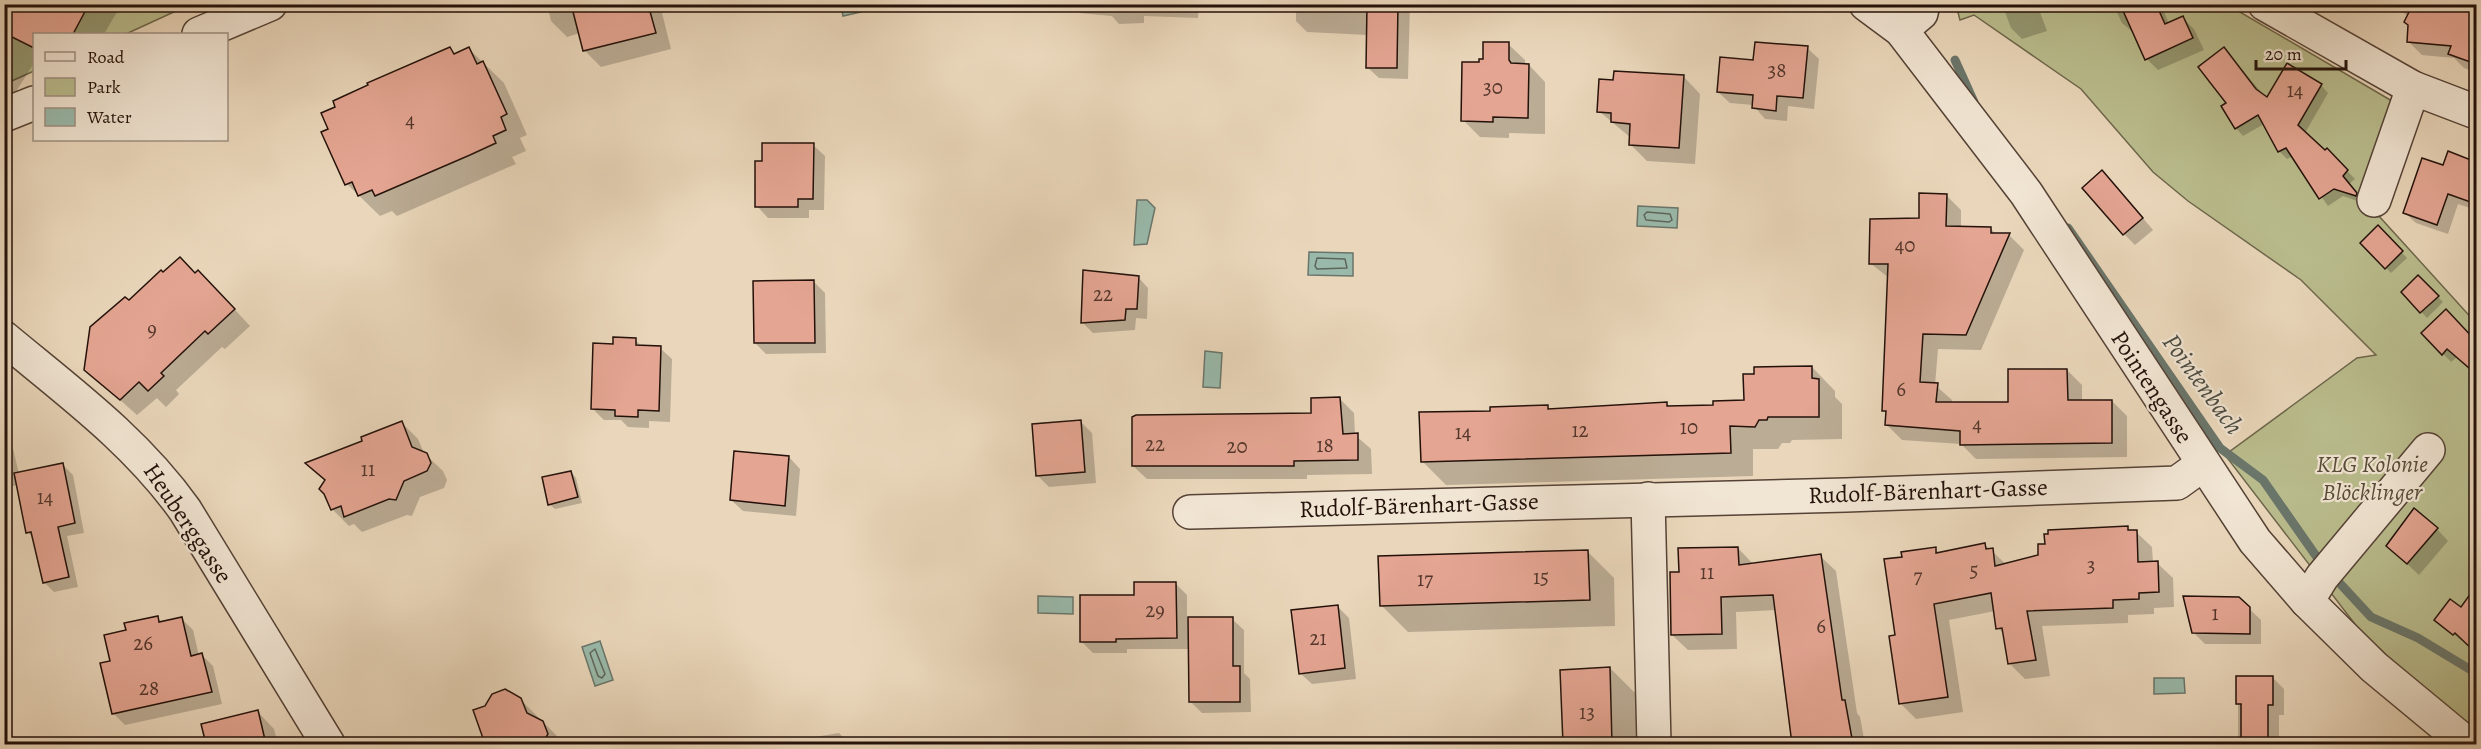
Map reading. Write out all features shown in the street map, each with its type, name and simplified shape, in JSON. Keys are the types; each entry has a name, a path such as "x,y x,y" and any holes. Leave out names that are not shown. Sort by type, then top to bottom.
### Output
{"street":[{"path":"201,33 270,4"},
{"name":"Pointengasse","path":"1866,4 1901,30 2026,193 2202,465 2255,541 2321,580 2374,667 2467,744"},
{"path":"1901,30 1921,13 1923,4"},
{"path":"2265,4 2412,88 2476,112"},
{"path":"2374,200 2412,88"},
{"path":"4,115 33,103"},
{"name":"Heuberggasse","path":"4,338 114,429 165,482 185,510 328,744"},
{"path":"2321,580 2428,450"},
{"name":"Rudolf-Bärenhart-Gasse","path":"1190,512 1857,495 2176,483 2202,465"},
{"path":"1648,499 1654,744"}],"green space":[{"path":"5,5 189,5 128,33 33,33 33,71 5,84"},
{"name":"KLG Kolonie Blöcklinger","path":"1956,5 2228,5 2392,101 2378,215 2476,323 2476,736 2361,632 2225,455 2357,358 2376,355 2301,280 2188,201 2153,172 2081,89 1974,15 1960,20"}],"water":[{"path":"841,5 860,5 861,12 843,16"},
{"path":"1137,200 1147,200 1155,208 1147,244 1134,245"},
{"path":"1638,206 1678,208 1677,228 1637,226"},
{"path":"1309,252 1353,253 1353,276 1308,275"},
{"path":"1205,351 1222,353 1220,388 1203,387"},
{"path":"1038,596 1073,597 1073,614 1038,613"},
{"path":"600,641 613,680 595,686 582,647"},
{"path":"2154,678 2184,678 2185,693 2154,694"}],"building":[{"path":"13,4 89,4 74,33 33,33 33,48 4,33 4,20"},
{"path":"571,4 648,4 656,33 583,51"},
{"path":"1367,4 1398,4 1397,68 1366,68"},
{"path":"2120,4 2156,4 2165,24 2183,16 2193,38 2145,60"},
{"path":"2413,4 2476,4 2476,64 2448,54 2451,46 2407,42 2408,25 2404,22"},
{"path":"1483,42 1509,42 1511,63 1529,64 1528,118 1493,117 1493,122 1461,121 1462,62 1479,62 1479,59 1483,59"},
{"path":"1755,42 1808,46 1803,98 1777,96 1776,111 1752,108 1753,95 1717,92 1720,57 1753,60"},
{"path":"450,47 454,54 469,47 477,64 483,61 507,114 501,117 506,130 493,136 496,143 470,155 375,196 372,190 358,196 352,182 345,185 321,132 328,129 321,113 335,107 333,101 368,85 367,83"},
{"path":"2224,47 2256,89 2267,97 2287,63 2322,84 2298,125 2325,150 2327,148 2348,170 2343,176 2357,193 2356,196 2334,189 2319,199 2286,148 2278,152 2258,115 2235,129 2221,106 2226,103 2198,67"},
{"path":"1614,71 1684,75 1679,148 1629,145 1630,124 1611,122 1611,113 1597,112 1599,79 1613,80"},
{"path":"762,143 814,143 813,199 798,199 798,207 755,207 755,161 762,161"},
{"path":"2448,151 2476,162 2476,204 2448,194 2437,225 2403,213 2422,158 2443,165"},
{"path":"2102,170 2143,218 2123,235 2082,188"},
{"path":"1919,193 1947,194 1946,226 1991,227 1991,233 2010,233 1966,335 1923,334 1920,382 1938,383 1936,402 2008,402 2008,369 2067,369 2068,400 2112,400 2112,443 1960,445 1960,431 1885,425 1886,411 1882,411 1888,264 1869,264 1870,219 1919,218"},
{"path":"2378,225 2403,251 2385,269 2360,243"},
{"path":"180,257 195,273 198,270 235,309 208,334 205,331 161,373 164,376 148,391 139,382 120,400 84,370 90,327 125,297 129,300 161,270 163,272"},
{"path":"1083,270 1139,276 1137,309 1126,309 1125,320 1081,323"},
{"path":"2418,275 2439,296 2420,313 2401,292"},
{"path":"814,280 815,343 754,343 753,281"},
{"path":"2446,309 2476,341 2476,374 2447,349 2442,355 2421,333"},
{"path":"613,337 636,338 636,345 661,346 659,411 638,410 638,417 615,416 615,410 591,409 593,343 613,344"},
{"path":"1812,366 1812,378 1819,379 1819,417 1768,417 1767,420 1759,420 1755,427 1730,426 1731,453 1421,462 1419,412 1490,411 1490,407 1548,405 1548,409 1667,402 1667,406 1713,405 1713,401 1744,400 1743,374 1754,374 1754,367"},
{"path":"1340,397 1343,434 1358,433 1358,460 1294,461 1294,466 1132,466 1132,417 1136,415 1311,413 1311,398"},
{"path":"1081,420 1085,472 1036,476 1032,424"},
{"path":"402,421 412,447 427,453 431,463 427,471 404,481 396,500 389,499 344,517 341,506 331,510 324,494 319,489 325,480 305,463 362,441 361,437"},
{"path":"734,451 789,456 785,506 730,500"},
{"path":"63,463 75,523 58,527 69,577 43,583 31,532 26,533 14,473"},
{"path":"571,471 578,497 548,505 542,477"},
{"path":"2414,508 2438,528 2407,564 2386,546"},
{"path":"2128,526 2128,530 2137,530 2138,562 2158,561 2159,592 2139,593 2139,599 2113,600 2113,608 2027,611 2036,660 2008,664 2002,628 1996,629 1991,593 1934,604 1948,697 1899,704 1889,636 1895,635 1884,559 1902,557 1901,552 1936,547 1936,553 1985,543 1986,549 1993,548 1995,566 2038,555 2038,544 2045,544 2044,534 2048,534 2048,530"},
{"path":"1738,547 1739,565 1821,554 1842,700 1845,700 1853,744 1792,744 1773,595 1721,597 1722,634 1671,635 1670,572 1679,572 1678,548"},
{"path":"1588,550 1590,600 1380,606 1378,556"},
{"path":"1134,582 1176,582 1177,638 1080,642 1080,595 1134,595"},
{"path":"2476,586 2476,653 2455,633 2453,635 2434,620 2450,599 2461,607"},
{"path":"2183,596 2239,597 2250,607 2250,634 2192,633"},
{"path":"1338,605 1345,668 1299,674 1291,610"},
{"path":"158,616 159,622 182,617 191,656 202,653 212,692 112,714 100,663 110,661 104,635 126,630 124,623"},
{"path":"1188,617 1233,617 1233,666 1240,666 1240,702 1189,702"},
{"path":"1610,667 1612,744 1563,744 1560,670"},
{"path":"2236,676 2273,676 2273,705 2268,705 2268,744 2241,744 2241,704 2236,704"},
{"path":"505,689 521,698 527,713 543,721 548,734 542,744 485,744 473,710 485,706 492,694"},
{"path":"258,710 266,744 206,744 201,724"}],"waterway":[{"name":"Pointenbach","path":"1955,60 1974,102"},
{"name":"Pointenbach","path":"2068,228 2220,448 2263,480 2321,563 2371,617 2418,638 2476,673"}]}
